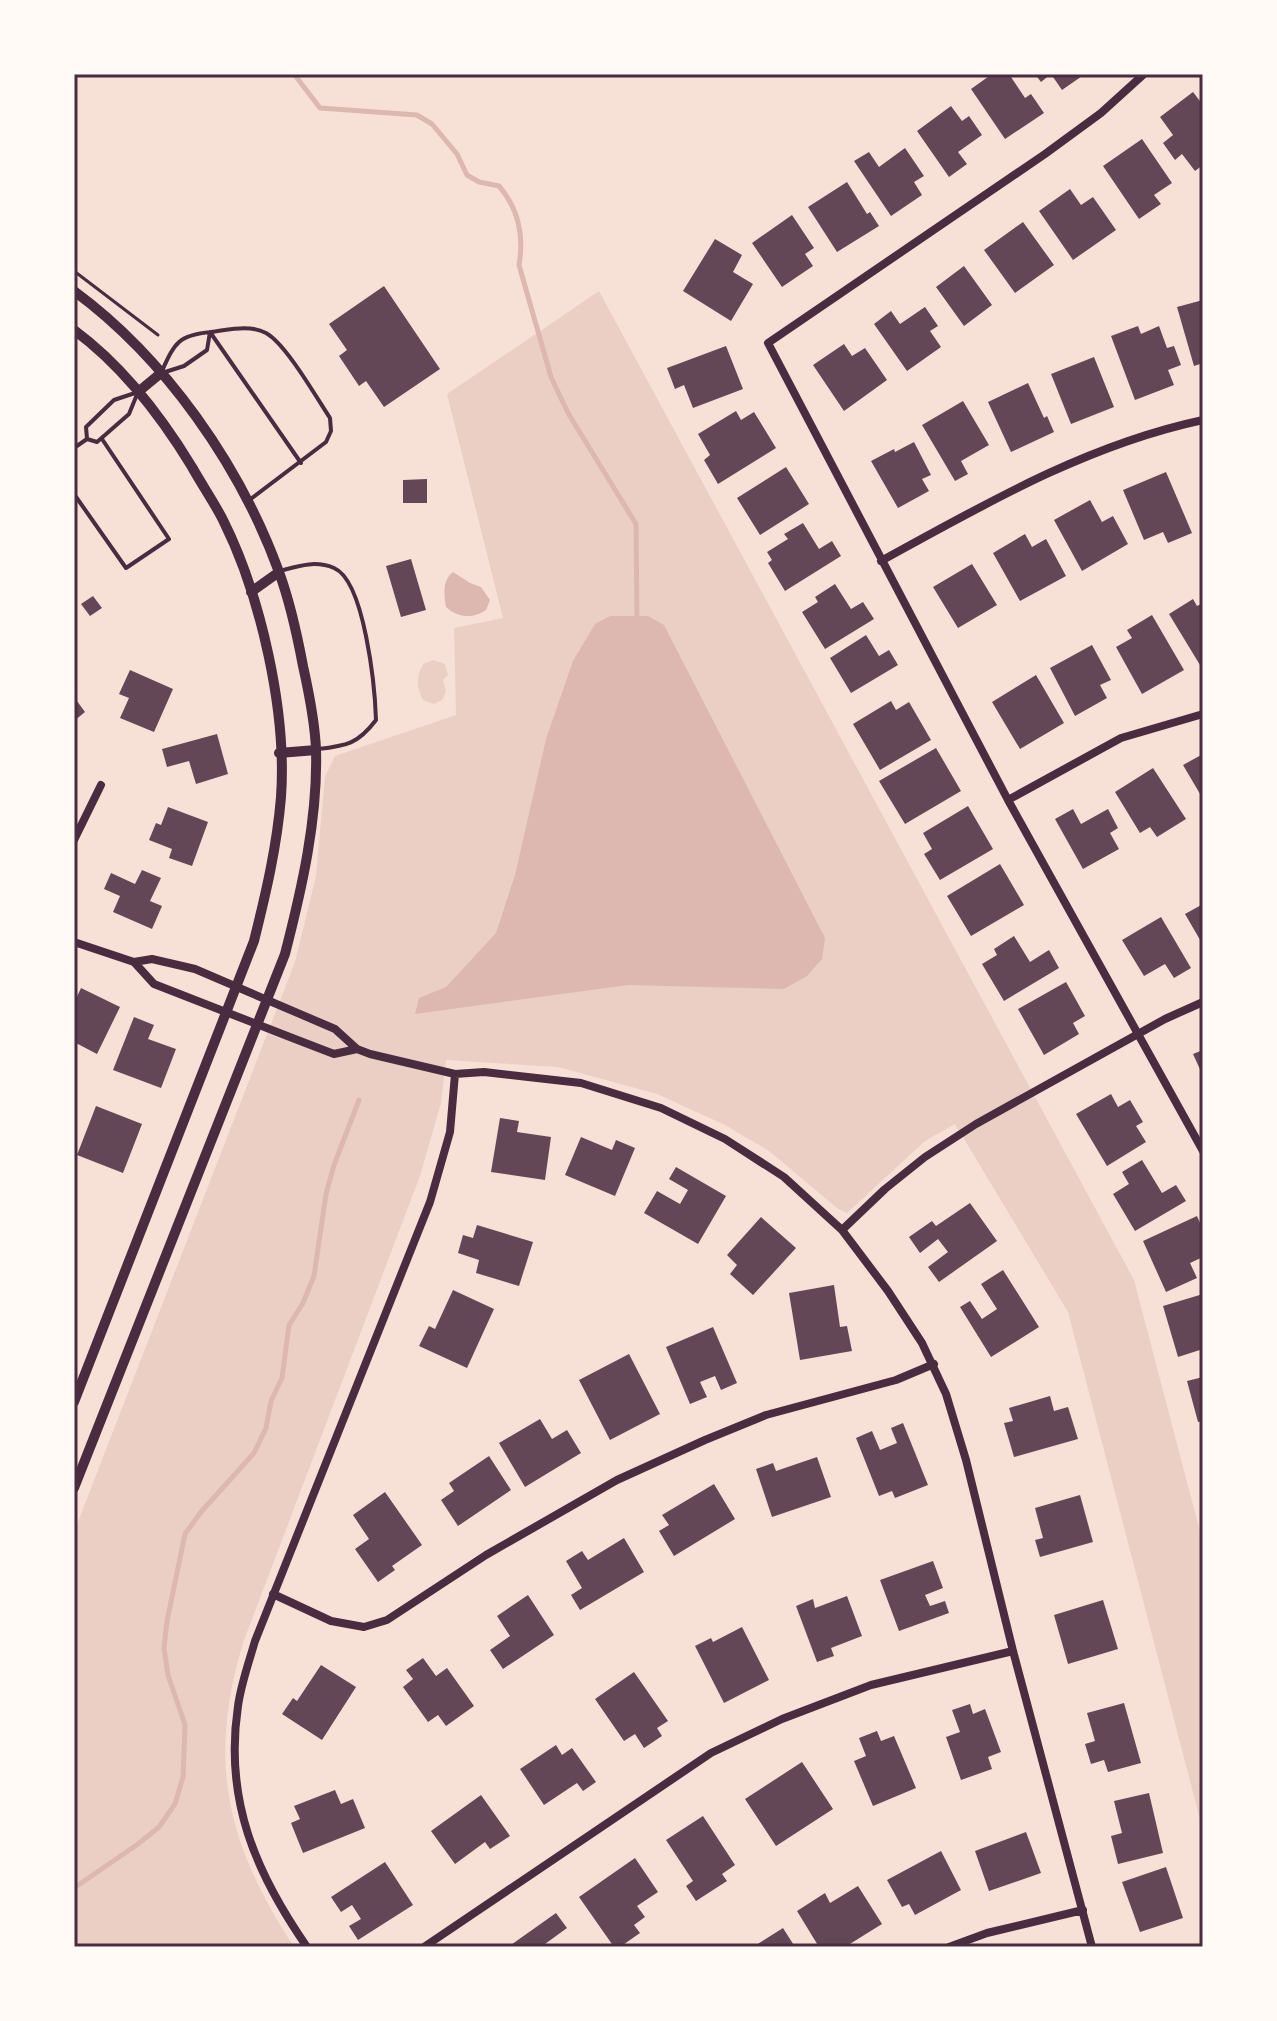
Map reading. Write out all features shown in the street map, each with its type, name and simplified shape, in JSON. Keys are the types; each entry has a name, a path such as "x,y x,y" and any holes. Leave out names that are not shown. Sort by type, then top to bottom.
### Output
{"street":[{"path":"1144,74 1101,113 1045,154 768,343 1008,800 1203,1151"},
{"path":"74,291 106,314 144,352 201,423 247,502 279,572 296,632 316,750 312,817 301,889 285,954 74,1488"},
{"path":"74,330 128,378 170,431 223,519 265,637 278,705 281,794 271,873 254,941 74,1402"},
{"path":"138,392 161,373"},
{"path":"881,561 1012,488 1102,448 1203,420"},
{"path":"251,592 279,572"},
{"path":"1008,800 1121,738 1203,714"},
{"path":"279,753 316,750"},
{"path":"74,840 101,785"},
{"path":"74,942 134,962 152,959 195,969 335,1029 357,1049 434,1071 455,1074 484,1072 581,1083 661,1108 725,1139 784,1177 842,1230 888,1291 934,1364 966,1460 1092,1947"},
{"path":"134,962 154,984 334,1054 357,1049"},
{"path":"842,1230 925,1157 976,1124 1139,1033 1203,1002"},
{"path":"307,1947 281,1909 246,1834 233,1759 238,1705 255,1641 430,1202 450,1132 455,1074"},
{"path":"273,1594 331,1621 364,1627 387,1620 486,1555 617,1480 766,1415 896,1380 934,1364"},
{"path":"424,1947 711,1753 782,1719 871,1685 1013,1651"},
{"path":"949,1947 987,1933 1083,1910"}],"lane":[{"path":"161,373 171,349 192,333 239,327 266,333 290,360 330,418 331,431 326,442 247,502"},
{"path":"161,373 184,366 207,350 210,332"},
{"path":"210,332 301,463"},
{"path":"87,439 86,427 114,400 138,392"},
{"path":"87,439 97,442 102,439 129,414 138,392"},
{"path":"74,448 87,439"},
{"path":"74,494 126,568 169,539 102,439"},
{"path":"279,572 309,563 336,568 344,575 351,585 371,668 376,720 367,733 348,746 316,750"}],"path":[{"path":"74,271 158,335"}],"shaded area":[{"path":"599,291 1134,1280 1203,1543 1203,1831 1068,1312 955,1124 925,1141 847,1213 769,1151 725,1125 657,1094 558,1067 446,1060 441,1103 420,1176 243,1643 232,1686 226,1727 230,1801 253,1873 294,1947 74,1947 74,1532 295,962 316,876 325,776 335,756 456,715 454,628 503,618 447,394"},
{"path":"453,572 481,587 490,600 486,610 466,616 446,607 445,584"},
{"path":"610,616 648,616 664,625 825,938 822,959 807,976 784,989 628,985 415,1014 419,998 446,987 496,933 515,875 546,739 573,661 595,624"},
{"path":"433,660 445,664 448,675 443,680 446,691 442,700 434,704 423,700 418,682 423,664"}],"building":[{"path":"992,74 1009,74 1025,98 1031,94 1044,113 1005,139 971,89"},
{"path":"1035,74 1051,74 1041,82"},
{"path":"1051,74 1085,74 1062,90"},
{"path":"1193,92 1203,105 1203,165 1195,171 1182,154 1175,160 1163,143 1173,135 1160,117"},
{"path":"951,106 962,121 969,116 982,135 958,152 967,164 949,177 917,131"},
{"path":"1142,139 1172,183 1154,195 1161,204 1139,219 1103,166"},
{"path":"905,148 924,176 914,182 922,195 891,216 854,161 869,152 879,167"},
{"path":"847,182 867,214 870,212 879,226 837,252 808,207"},
{"path":"1070,189 1081,205 1093,197 1116,230 1073,260 1039,211"},
{"path":"792,215 814,248 805,254 813,266 782,287 752,243"},
{"path":"1023,222 1054,265 1015,293 984,250"},
{"path":"715,239 742,255 733,272 753,284 731,321 683,291"},
{"path":"964,266 992,305 964,326 936,287"},
{"path":"384,286 440,369 384,407 366,381 359,386 339,356 347,350 329,324"},
{"path":"1203,300 1203,363 1194,366 1177,307"},
{"path":"925,307 938,326 930,331 941,347 907,371 874,324 891,311 900,324"},
{"path":"1138,326 1141,334 1159,326 1167,348 1174,346 1181,365 1168,370 1174,385 1135,400 1111,336"},
{"path":"844,344 852,356 865,348 887,380 844,411 813,365"},
{"path":"726,346 743,389 693,408 684,385 675,389 667,368"},
{"path":"1094,357 1114,407 1071,424 1051,374"},
{"path":"1028,383 1054,432 1011,452 988,402"},
{"path":"963,401 989,445 961,461 968,474 955,481 922,425"},
{"path":"736,411 741,420 754,412 776,448 718,484 704,460 710,455 698,434"},
{"path":"914,442 931,475 922,479 929,491 898,508 871,461"},
{"path":"786,467 809,504 760,535 737,498"},
{"path":"1166,472 1192,533 1168,543 1163,532 1144,540 1123,490"},
{"path":"427,479 427,503 403,503 403,480"},
{"path":"1090,500 1102,522 1113,516 1128,544 1082,571 1054,520"},
{"path":"803,523 819,549 832,541 841,556 785,591 768,563 772,560 767,552 788,539 784,534"},
{"path":"1025,534 1032,547 1046,539 1066,576 1020,601 993,553"},
{"path":"411,559 426,610 401,617 386,566"},
{"path":"972,564 997,605 958,628 933,587"},
{"path":"835,584 851,609 863,602 874,619 825,649 802,612 818,602 815,597"},
{"path":"93,596 102,608 90,616 81,604"},
{"path":"1193,599 1197,606 1203,603 1203,670 1169,614"},
{"path":"1152,615 1184,670 1142,694 1116,647 1132,638 1127,630"},
{"path":"866,635 879,656 889,650 898,665 851,693 830,658"},
{"path":"1092,645 1111,680 1100,685 1107,698 1075,716 1050,668"},
{"path":"130,670 173,689 154,732 120,718 129,698 119,694"},
{"path":"1036,675 1064,723 1020,749 992,702"},
{"path":"74,697 85,712 74,721"},
{"path":"891,701 896,710 909,702 931,740 880,770 853,724"},
{"path":"217,734 228,774 196,784 189,761 167,767 162,749"},
{"path":"936,748 961,791 905,824 879,781"},
{"path":"1203,754 1203,799 1183,765"},
{"path":"1153,768 1186,819 1157,837 1150,827 1140,833 1115,792"},
{"path":"968,806 993,849 940,880 924,854 932,849 923,833"},
{"path":"168,807 208,822 192,866 169,858 172,849 149,840 156,823 161,825"},
{"path":"1073,809 1081,824 1108,809 1118,828 1110,833 1119,849 1083,869 1055,819"},
{"path":"1000,864 1024,905 971,936 947,896"},
{"path":"142,870 161,878 150,901 162,906 152,929 113,912 120,896 104,889 111,873 135,884"},
{"path":"1203,904 1203,945 1185,914"},
{"path":"1161,917 1191,968 1174,978 1165,964 1144,976 1122,940"},
{"path":"1014,936 1030,962 1049,950 1059,968 1004,1001 982,964 997,955 994,949"},
{"path":"1066,982 1085,1016 1073,1023 1079,1034 1044,1055 1018,1009"},
{"path":"81,988 120,1007 97,1054 74,1042 74,1003"},
{"path":"134,1017 154,1025 148,1039 176,1049 161,1088 113,1070"},
{"path":"1203,1050 1203,1076 1193,1054"},
{"path":"1111,1094 1118,1107 1130,1100 1143,1122 1136,1126 1146,1142 1107,1166 1076,1114"},
{"path":"96,1106 142,1124 123,1173 77,1155"},
{"path":"500,1118 519,1121 517,1132 551,1137 545,1180 491,1172"},
{"path":"581,1137 612,1150 616,1140 635,1148 615,1196 565,1175"},
{"path":"1142,1160 1162,1193 1176,1185 1186,1201 1135,1231 1113,1194 1129,1184 1122,1172"},
{"path":"676,1167 726,1196 698,1244 644,1213 657,1191 680,1204 688,1190 669,1179"},
{"path":"970,1203 997,1241 939,1282 928,1267 948,1252 938,1239 920,1253 909,1237 932,1221 936,1226"},
{"path":"1197,1216 1203,1230 1203,1257 1190,1263 1197,1278 1166,1292 1143,1241"},
{"path":"761,1217 796,1248 753,1295 730,1274 737,1265 727,1255"},
{"path":"477,1225 533,1242 519,1286 476,1273 479,1260 458,1253 463,1235 473,1238"},
{"path":"1003,1270 1039,1327 991,1357 960,1307 970,1301 982,1319 997,1309 981,1284"},
{"path":"834,1285 840,1327 847,1326 852,1351 800,1360 789,1293"},
{"path":"453,1290 494,1309 467,1368 419,1346 429,1326 435,1329"},
{"path":"1203,1294 1203,1349 1178,1357 1163,1306"},
{"path":"713,1327 737,1383 721,1390 715,1376 700,1382 707,1397 690,1404 666,1347"},
{"path":"629,1354 660,1414 610,1440 579,1380"},
{"path":"1203,1377 1203,1421 1198,1422 1187,1381"},
{"path":"1050,1396 1054,1411 1068,1407 1078,1439 1014,1457 1004,1423 1013,1421 1009,1408"},
{"path":"540,1419 552,1439 567,1430 581,1453 525,1487 499,1443"},
{"path":"903,1423 928,1485 895,1498 892,1491 879,1496 856,1438 872,1431 880,1450 897,1443 891,1428"},
{"path":"489,1456 511,1490 458,1526 441,1500 454,1491 449,1483"},
{"path":"817,1457 831,1497 772,1517 756,1469 773,1463 776,1471"},
{"path":"714,1484 735,1519 674,1556 659,1531 669,1525 662,1515"},
{"path":"385,1492 422,1545 392,1566 395,1570 378,1582 355,1549 369,1539 353,1515"},
{"path":"1080,1495 1093,1542 1040,1557 1035,1540 1043,1538 1035,1508"},
{"path":"624,1538 644,1572 580,1610 571,1595 582,1588 566,1561 582,1551 588,1560"},
{"path":"933,1561 943,1588 925,1595 930,1606 945,1601 949,1613 899,1631 880,1580"},
{"path":"528,1595 554,1635 503,1669 490,1650 510,1636 497,1616"},
{"path":"847,1596 862,1636 831,1648 834,1656 817,1662 796,1606 813,1599 815,1608"},
{"path":"1103,1600 1118,1649 1068,1664 1054,1615"},
{"path":"742,1627 769,1680 724,1703 695,1646 711,1638 713,1642"},
{"path":"423,1658 436,1676 447,1668 474,1706 446,1726 438,1715 428,1722 403,1687 413,1679 406,1670"},
{"path":"321,1665 356,1687 322,1740 282,1714 293,1698 297,1701"},
{"path":"634,1672 668,1721 657,1728 662,1736 644,1748 635,1734 624,1741 595,1699"},
{"path":"1124,1703 1141,1763 1108,1772 1104,1760 1091,1764 1085,1744 1095,1741 1087,1713"},
{"path":"970,1704 973,1714 985,1709 1001,1752 988,1757 992,1769 961,1780 946,1737 960,1732 952,1710"},
{"path":"877,1731 881,1741 894,1736 916,1788 873,1806 854,1761 866,1756 859,1738"},
{"path":"556,1745 562,1755 572,1748 596,1782 583,1791 577,1783 544,1805 520,1769"},
{"path":"802,1762 833,1809 776,1846 745,1799"},
{"path":"335,1790 341,1804 353,1799 365,1828 303,1853 291,1823 300,1819 294,1806"},
{"path":"1149,1793 1163,1853 1118,1864 1111,1836 1122,1833 1114,1801"},
{"path":"481,1795 510,1836 490,1849 485,1842 455,1864 431,1831"},
{"path":"703,1816 735,1865 722,1874 727,1881 696,1901 686,1886 693,1881 666,1840"},
{"path":"1026,1832 1041,1873 989,1891 975,1851"},
{"path":"941,1851 961,1890 915,1915 909,1904 902,1907 887,1880"},
{"path":"635,1858 658,1892 637,1906 645,1917 634,1925 640,1933 620,1947 614,1947 579,1897"},
{"path":"385,1862 413,1905 358,1940 349,1926 361,1919 352,1905 341,1912 331,1897"},
{"path":"1166,1867 1183,1918 1140,1932 1122,1882"},
{"path":"858,1886 882,1924 845,1947 819,1947 797,1911 825,1893 830,1903"},
{"path":"556,1913 567,1928 545,1944 547,1947 508,1947"},
{"path":"783,1928 795,1947 753,1947"}],"waterway":[{"path":"294,74 320,108 417,115 432,124 457,154 467,175 479,182 499,186 506,195 518,223 521,244 519,265 551,377 568,413 636,524 637,621"},
{"path":"74,1888 159,1827 175,1804 183,1777 185,1725 168,1675 164,1648 185,1534 254,1453 266,1428 271,1401 282,1378 289,1325 303,1303 314,1276 326,1194 334,1165 359,1100"}]}
